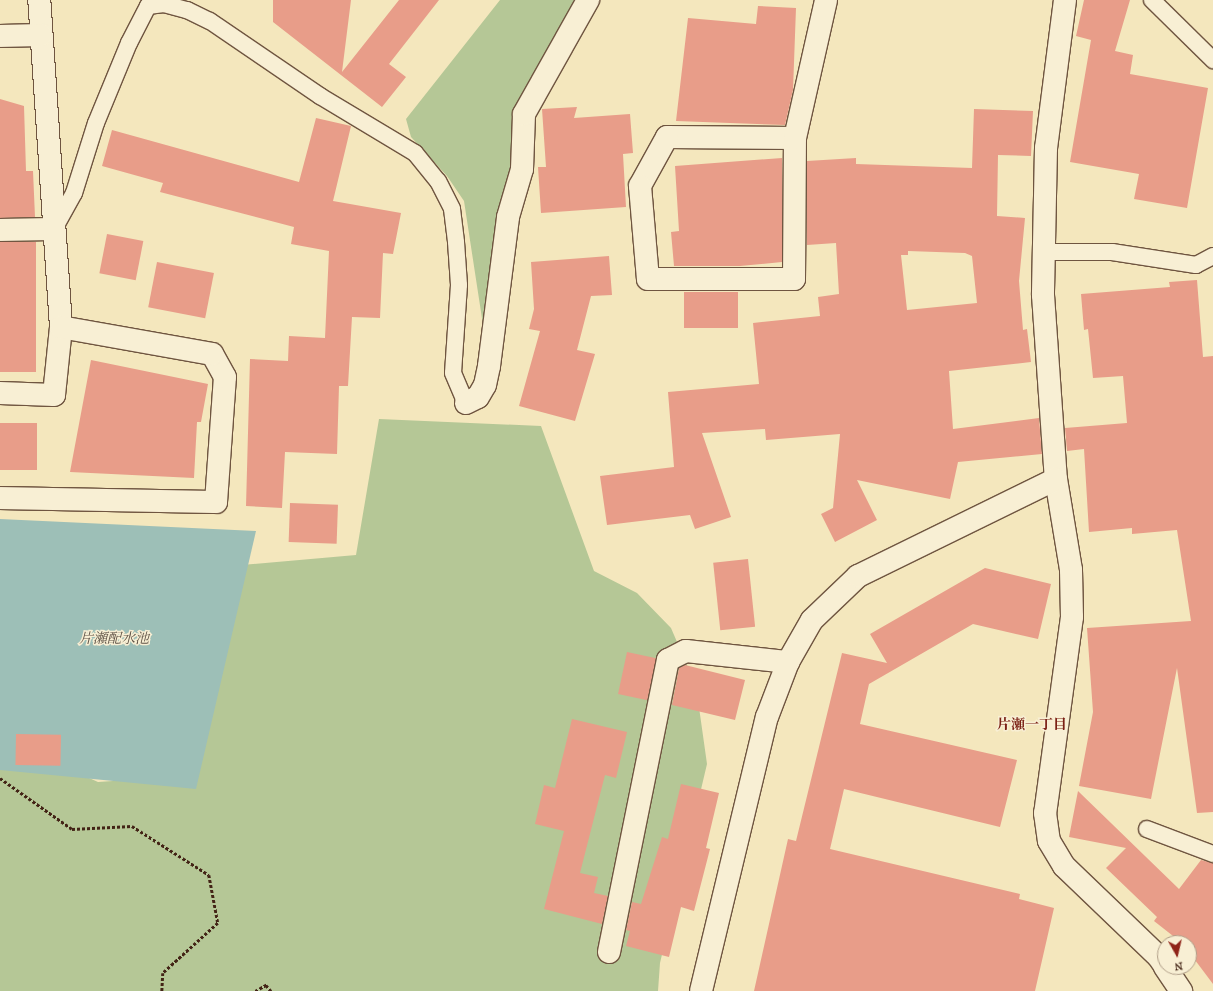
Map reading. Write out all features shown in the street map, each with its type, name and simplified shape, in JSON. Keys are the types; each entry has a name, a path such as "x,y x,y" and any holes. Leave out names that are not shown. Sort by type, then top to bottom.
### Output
{"street":[{"path":"0,393 54,395 62,327 39,0"},
{"path":"466,403 478,398 485,385 489,366 508,217 522,169 524,114 588,0"},
{"path":"795,138 667,137 640,186 648,279 794,279 795,138 826,0"},
{"path":"1065,0 1046,148 1043,295 1056,479 1071,570 1072,617 1047,780 1045,813 1049,840 1064,866 1157,955"},
{"path":"0,36 41,35"},
{"path":"0,230 54,229"},
{"path":"0,498 216,502 225,377 212,354 62,327"},
{"path":"701,991 767,717 788,662 812,620 858,576 1056,479"},
{"path":"609,952 668,660 686,651 788,662"},
{"path":"1170,975 1181,991"}],"lane":[{"path":"1152,0 1213,60"},
{"path":"54,229 74,193 99,116 129,43 148,6 164,4 187,10 210,21 320,96 415,153 438,181 452,209 459,285 453,373 466,403"},
{"path":"1044,252 1112,252 1196,265 1213,256"},
{"path":"1147,830 1213,854"}],"path":[{"path":"0,778 72,829 132,826 210,875 218,922 163,973 162,991"},
{"path":"254,991 266,985 271,991"}],"green space":[{"path":"500,0 576,0 520,98 495,313 483,325 464,201 447,176 411,137 406,119"},
{"path":"379,419 541,426 594,571 637,593 671,628 696,686 707,764 660,963 658,991 0,991 0,753 49,760 98,782 172,777 230,566 356,555"}],"water":[{"name":"片瀬配水池","path":"0,519 256,531 196,789 0,770"}],"building":[{"path":"273,0 351,0 342,72 399,0 439,0 389,64 406,77 382,107 273,22"},
{"path":"1084,0 1130,0 1115,51 1133,55 1130,74 1208,88 1187,208 1134,199 1139,174 1070,162 1091,40 1076,36"},
{"path":"758,6 796,8 793,90 785,125 676,121 688,18 756,24"},
{"path":"0,99 24,106 26,171 33,171 35,217 0,218"},
{"path":"577,107 574,118 630,114 633,153 623,154 626,207 541,213 538,167 546,167 542,109"},
{"path":"974,109 1033,111 1031,156 998,155 997,216 1025,218 1019,281 1023,330 1027,329 1031,362 949,371 953,429 1039,418 1042,454 958,462 950,499 857,480 877,520 835,542 821,514 833,508 840,434 766,440 765,429 702,433 731,517 695,529 690,515 607,525 600,476 674,467 668,392 759,384 753,323 820,316 818,297 839,294 836,243 807,245 807,161 856,158 856,164 972,168","holes":["908,251 965,253 972,256 977,303 907,310 901,255 908,255"]},
{"path":"316,118 351,126 333,201 401,213 393,254 383,253 380,318 352,317 348,386 339,386 337,454 285,452 282,508 246,506 250,359 288,361 289,336 325,338 329,251 291,244 294,227 160,192 163,183 102,166 112,130 299,182"},
{"path":"782,158 782,262 740,266 674,266 671,232 679,231 675,166"},
{"path":"107,234 143,241 136,280 99,273"},
{"path":"0,242 36,242 36,372 0,372"},
{"path":"609,256 612,295 591,296 577,350 595,354 575,421 519,406 540,331 529,329 534,309 531,262"},
{"path":"157,262 214,273 205,318 148,307"},
{"path":"1197,280 1203,357 1213,356 1213,812 1197,813 1177,668 1151,799 1079,786 1093,712 1087,628 1191,621 1177,530 1132,534 1132,528 1089,532 1084,449 1067,451 1065,428 1127,423 1123,376 1093,378 1088,329 1084,330 1081,294 1170,287 1169,282"},
{"path":"684,292 738,292 738,328 684,328"},
{"path":"91,360 208,384 201,422 197,422 194,478 70,472"},
{"path":"0,423 37,423 37,470 0,470"},
{"path":"290,503 338,505 337,544 289,542"},
{"path":"748,559 755,627 720,630 713,563"},
{"path":"985,568 1051,584 1038,639 973,624 869,684 860,724 1017,760 1000,827 844,789 830,849 1020,894 1019,899 1054,908 1035,991 754,991 788,839 796,841 842,653 887,663 870,634"},
{"path":"627,652 656,658 647,700 618,694"},
{"path":"685,665 745,680 735,720 672,705 679,668"},
{"path":"572,719 627,732 616,778 605,775 580,873 598,877 594,893 608,896 602,924 544,909 564,831 535,824 544,785 555,788"},
{"path":"16,734 61,735 60,766 15,765"},
{"path":"681,784 719,793 706,848 710,849 694,911 681,907 669,957 626,946 630,931 626,930 632,902 641,904 662,837 668,839"},
{"path":"1078,791 1179,889 1201,860 1213,863 1213,984 1197,963 1197,935 1172,935 1154,921 1157,917 1106,868 1126,848 1069,837"}],"district":[{"name":"片瀬一丁目","path":"1032,725"}]}
